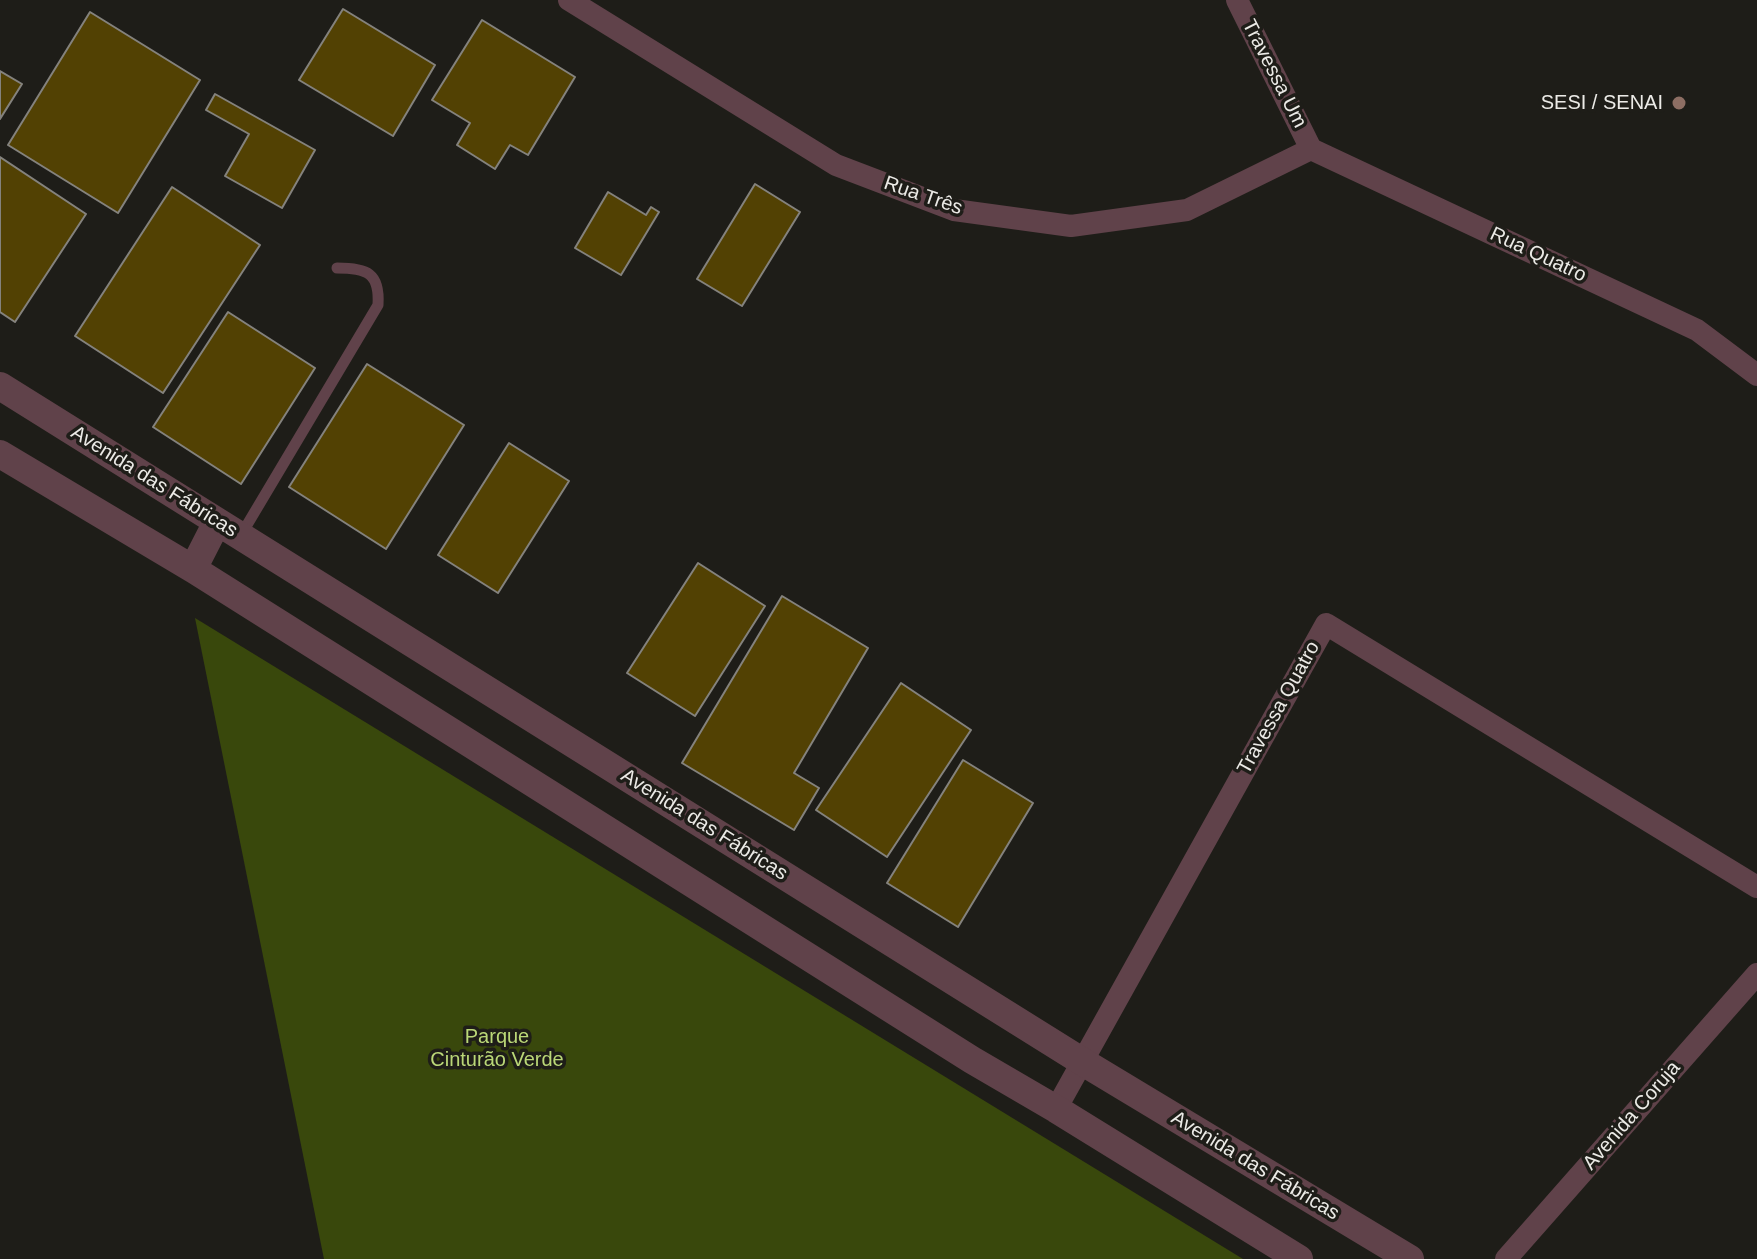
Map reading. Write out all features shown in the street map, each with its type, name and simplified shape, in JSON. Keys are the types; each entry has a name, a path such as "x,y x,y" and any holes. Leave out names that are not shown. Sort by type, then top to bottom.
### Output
{"street":[{"name":"Rua Três","path":"569,0 836,165 954,210 1071,226 1187,210 1311,149"},
{"name":"Travessa Um","path":"1237,0 1311,149"},
{"name":"Rua Quatro","path":"1311,149 1697,330 1757,375"},
{"name":"Avenida das Fábricas","path":"0,386 1083,1062 1410,1259"},
{"path":"0,454 193,569 972,1060 1299,1259"},
{"path":"193,569 229,529"},
{"name":"Travessa Quatro","path":"1056,1109 1326,624 1757,887"},
{"name":"Avenida Coruja","path":"1506,1259 1757,974"}],"lane":[{"path":"229,529 378,305 379,287 373,277 357,268 337,268"}],"green space":[{"name":"Parque Cinturão Verde","path":"195,618 1243,1259 324,1259"}],"building":[{"path":"343,9 435,65 393,136 299,80"},
{"path":"90,12 200,80 118,213 8,145"},
{"path":"482,20 575,77 528,155 510,145 495,169 457,145 470,123 432,100"},
{"path":"0,71 22,84 0,119"},
{"path":"215,94 315,150 282,208 225,176 249,134 206,110"},
{"path":"0,157 86,214 15,322 0,312"},
{"path":"755,184 800,212 742,306 697,279"},
{"path":"172,187 260,245 163,393 75,336"},
{"path":"608,192 646,215 651,207 659,212 621,275 575,248"},
{"path":"228,312 315,368 241,484 153,427"},
{"path":"367,364 464,425 386,549 289,487"},
{"path":"509,443 569,481 498,593 438,555"},
{"path":"698,563 765,606 695,716 627,673"},
{"path":"782,596 868,648 794,773 819,788 794,830 682,763"},
{"path":"901,683 971,730 887,857 816,810"},
{"path":"963,760 1033,803 958,927 887,883"}],"place":[{"name":"SESI / SENAI","path":"1679,103"}]}
